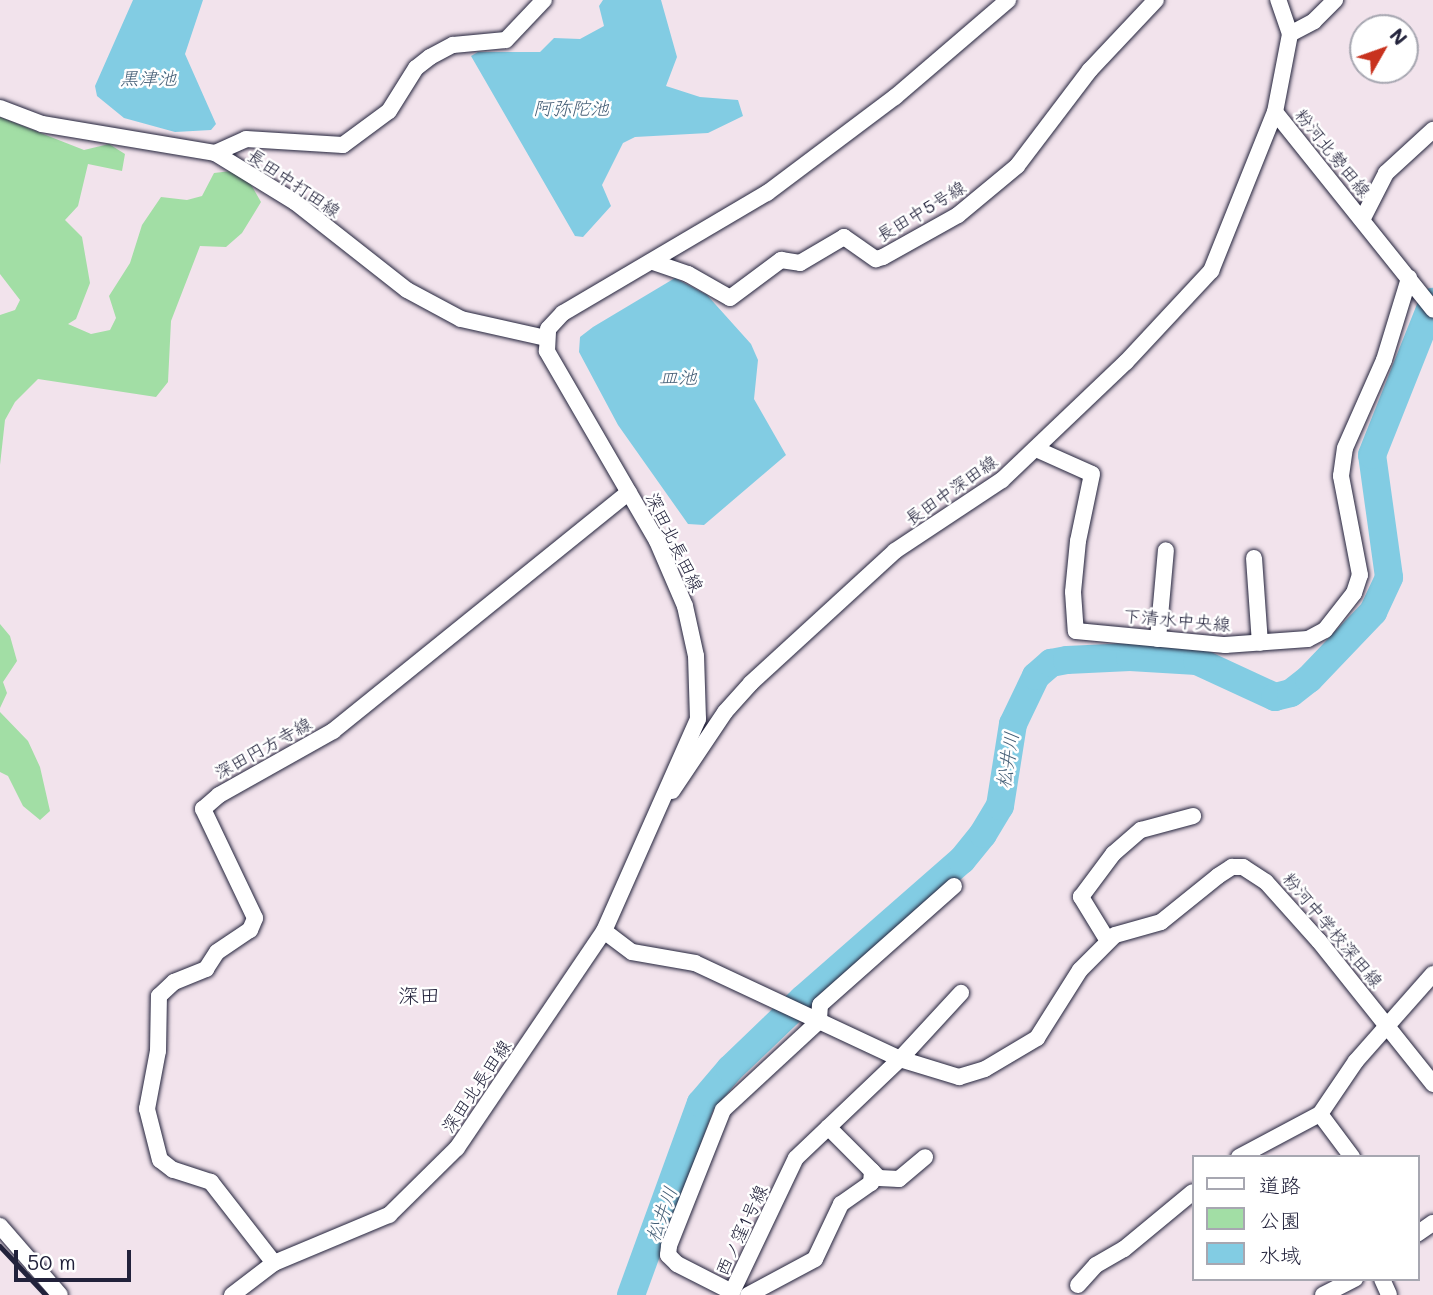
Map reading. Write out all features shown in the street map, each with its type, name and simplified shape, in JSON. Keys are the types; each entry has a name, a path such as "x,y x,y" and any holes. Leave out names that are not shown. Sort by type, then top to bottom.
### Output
{"street":[{"path":"215,153 246,139 344,145 389,111 416,68 430,57 453,46 506,40 544,0"},
{"path":"546,338 548,329 563,313 767,193 895,97 1008,0"},
{"name":"長田中5号線","path":"653,262 688,274 730,298 781,260 800,263 844,237 876,259 883,257 958,215 1017,166 1090,70 1156,0"},
{"path":"1278,0 1290,34 1314,21 1335,0"},
{"name":"粉河北勢田線","path":"1290,34 1275,112 1433,309"},
{"name":"長田中打田線","path":"0,108 42,124 215,153 295,202 407,289 461,319 546,338"},
{"name":"長田中深田線","path":"659,807 725,712 751,683 895,551 1002,480 1036,449 1211,271 1275,112"},
{"path":"1363,220 1386,173 1433,130"},
{"name":"下清水中央線","path":"1036,449 1092,474 1078,541 1073,592 1076,631 1225,645 1308,639 1325,630 1354,593 1360,575 1341,477 1345,448 1384,360 1413,283"},
{"name":"深田北長田線","path":"232,1295 274,1263 369,1226 409,1198 457,1148 604,931 698,719 696,656 685,606 657,541 555,366 546,338"},
{"name":"深田円方寺線","path":"274,1263 211,1182 173,1170 160,1160 146,1109 158,1051 159,996 174,982 206,970 217,952 250,930 255,918 203,809 219,795 333,731 629,492"},
{"path":"1158,639 1166,550"},
{"path":"1254,558 1260,643"},
{"path":"1108,941 1082,897 1112,854 1141,830 1193,816"},
{"name":"粉河中学校深田線","path":"604,931 632,952 695,963 900,1059 959,1077 1016,1054 1037,1038 1080,970 1108,941 1161,922 1218,876 1232,867 1243,867 1266,882 1433,1084"},
{"name":"西ノ窪1号線","path":"954,886 820,1005 812,1017 723,1110 669,1246 668,1255 677,1264 739,1294 796,1158 900,1059 961,993"},
{"path":"1243,1155 1320,1114 1356,1060 1433,974"},
{"path":"1320,1114 1351,1155"},
{"path":"828,1127 879,1178 900,1179 925,1157"},
{"path":"739,1294 814,1259 842,1204 871,1183 872,1171"},
{"path":"1078,1285 1096,1265 1124,1249 1192,1193"},
{"path":"0,1226 60,1295"},
{"path":"1323,1295 1348,1287"}],"green space":[{"path":"0,117 84,150 109,144 125,154 122,171 88,164 78,206 65,220 82,237 90,283 76,319 68,324 91,334 110,330 116,318 109,296 130,263 142,225 161,197 187,200 202,196 214,173 231,171 249,181 261,202 242,233 226,247 200,246 171,321 168,382 156,397 38,379 15,402 5,420 0,465 0,315 15,310 20,300 0,274"},
{"path":"0,624 10,636 17,661 3,682 7,693 0,708"},
{"path":"0,712 28,741 40,767 50,811 40,820 23,806 8,776 0,772"}],"water":[{"name":"黒津池","path":"133,0 203,0 185,54 216,124 211,130 175,132 124,118 97,96 95,86"},
{"name":"阿弥陀池","path":"603,0 661,0 677,57 666,86 700,97 738,100 743,116 708,133 635,137 623,143 602,185 611,206 583,237 575,236 471,56 478,52 540,52 554,38 580,39 604,26 599,6"},
{"name":"皿池","path":"675,278 707,295 751,344 758,360 754,399 786,455 704,525 688,524 618,425 579,352 580,337"}],"waterway":[{"name":"松井川","path":"631,1295 701,1103 730,1069 803,999 962,860 983,834 1000,806 1013,724 1036,676 1051,663 1067,660 1130,657 1197,661 1275,697 1291,693 1309,679 1373,612 1389,577 1372,455 1433,302"}],"railway":[{"path":"0,1246 46,1295"}],"district":[{"name":"深田","path":"419,995"}]}
